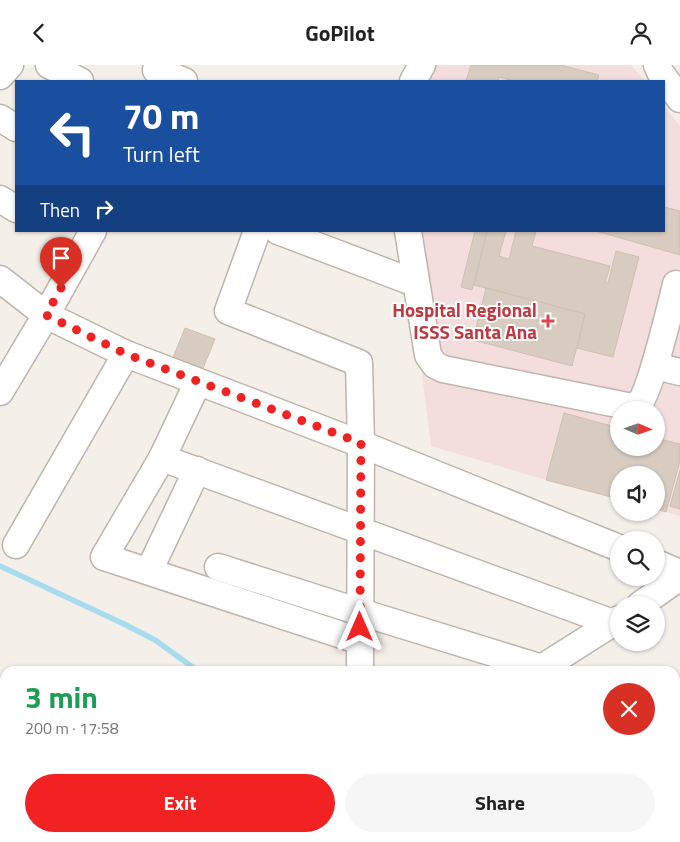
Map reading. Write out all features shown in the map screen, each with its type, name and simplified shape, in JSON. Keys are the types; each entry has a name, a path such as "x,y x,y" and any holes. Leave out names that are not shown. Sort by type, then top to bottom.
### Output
{"street":[{"path":"0,76 10,65"},
{"path":"50,65 78,80"},
{"path":"414,80 422,65"},
{"path":"657,65 680,99"},
{"path":"156,72 181,80"},
{"path":"0,118 15,127"},
{"path":"0,199 15,208"},
{"path":"0,392 92,232"},
{"path":"257,232 228,311 360,363 360,666"},
{"path":"281,232 415,283"},
{"path":"408,232 428,355 435,365 443,369 627,407 639,404 644,398 655,366 676,284"},
{"path":"0,279 46,315 126,354 361,443 610,544"},
{"path":"16,545 126,354"},
{"path":"655,366 680,372"},
{"path":"198,382 162,458 104,557 360,641"},
{"path":"162,458 360,531 610,619"},
{"path":"149,571 196,470"},
{"path":"218,567 528,666"},
{"path":"665,567 680,573"},
{"path":"653,596 680,577"},
{"path":"546,666 610,625"}],"shaded area":[{"path":"408,65 631,65 644,80 400,80"},
{"name":"Hospital Regional ISSS Santa Ana","path":"665,107 680,126 680,516 665,512 665,466 610,466 610,497 431,446 404,232 665,232"}],"building":[{"path":"471,65 561,65 599,75 597,80 510,80 499,77 498,80 466,80"},
{"path":"665,207 680,211 680,255 600,232 665,232"},
{"path":"475,232 487,232 472,290 461,287"},
{"path":"487,232 506,232 499,256 509,259 516,232 536,232 532,246 610,266 605,283 608,283 616,251 639,257 613,357 577,348 585,314 474,285"},
{"path":"486,288 585,314 572,366 473,340"},
{"path":"185,328 215,339 199,378 170,365"},
{"path":"564,413 610,426 610,456 665,456 665,440 680,444 680,461 666,512 665,466 610,466 610,497 546,480"},
{"path":"680,470 680,509 670,506"}],"waterway":[{"path":"0,566 155,640 191,666"}],"place":[{"name":"Hospital Regional ISSS Santa Ana","path":"548,321"}],"route":[{"path":"61,288 46,315 126,354 361,443 360,627"}]}
